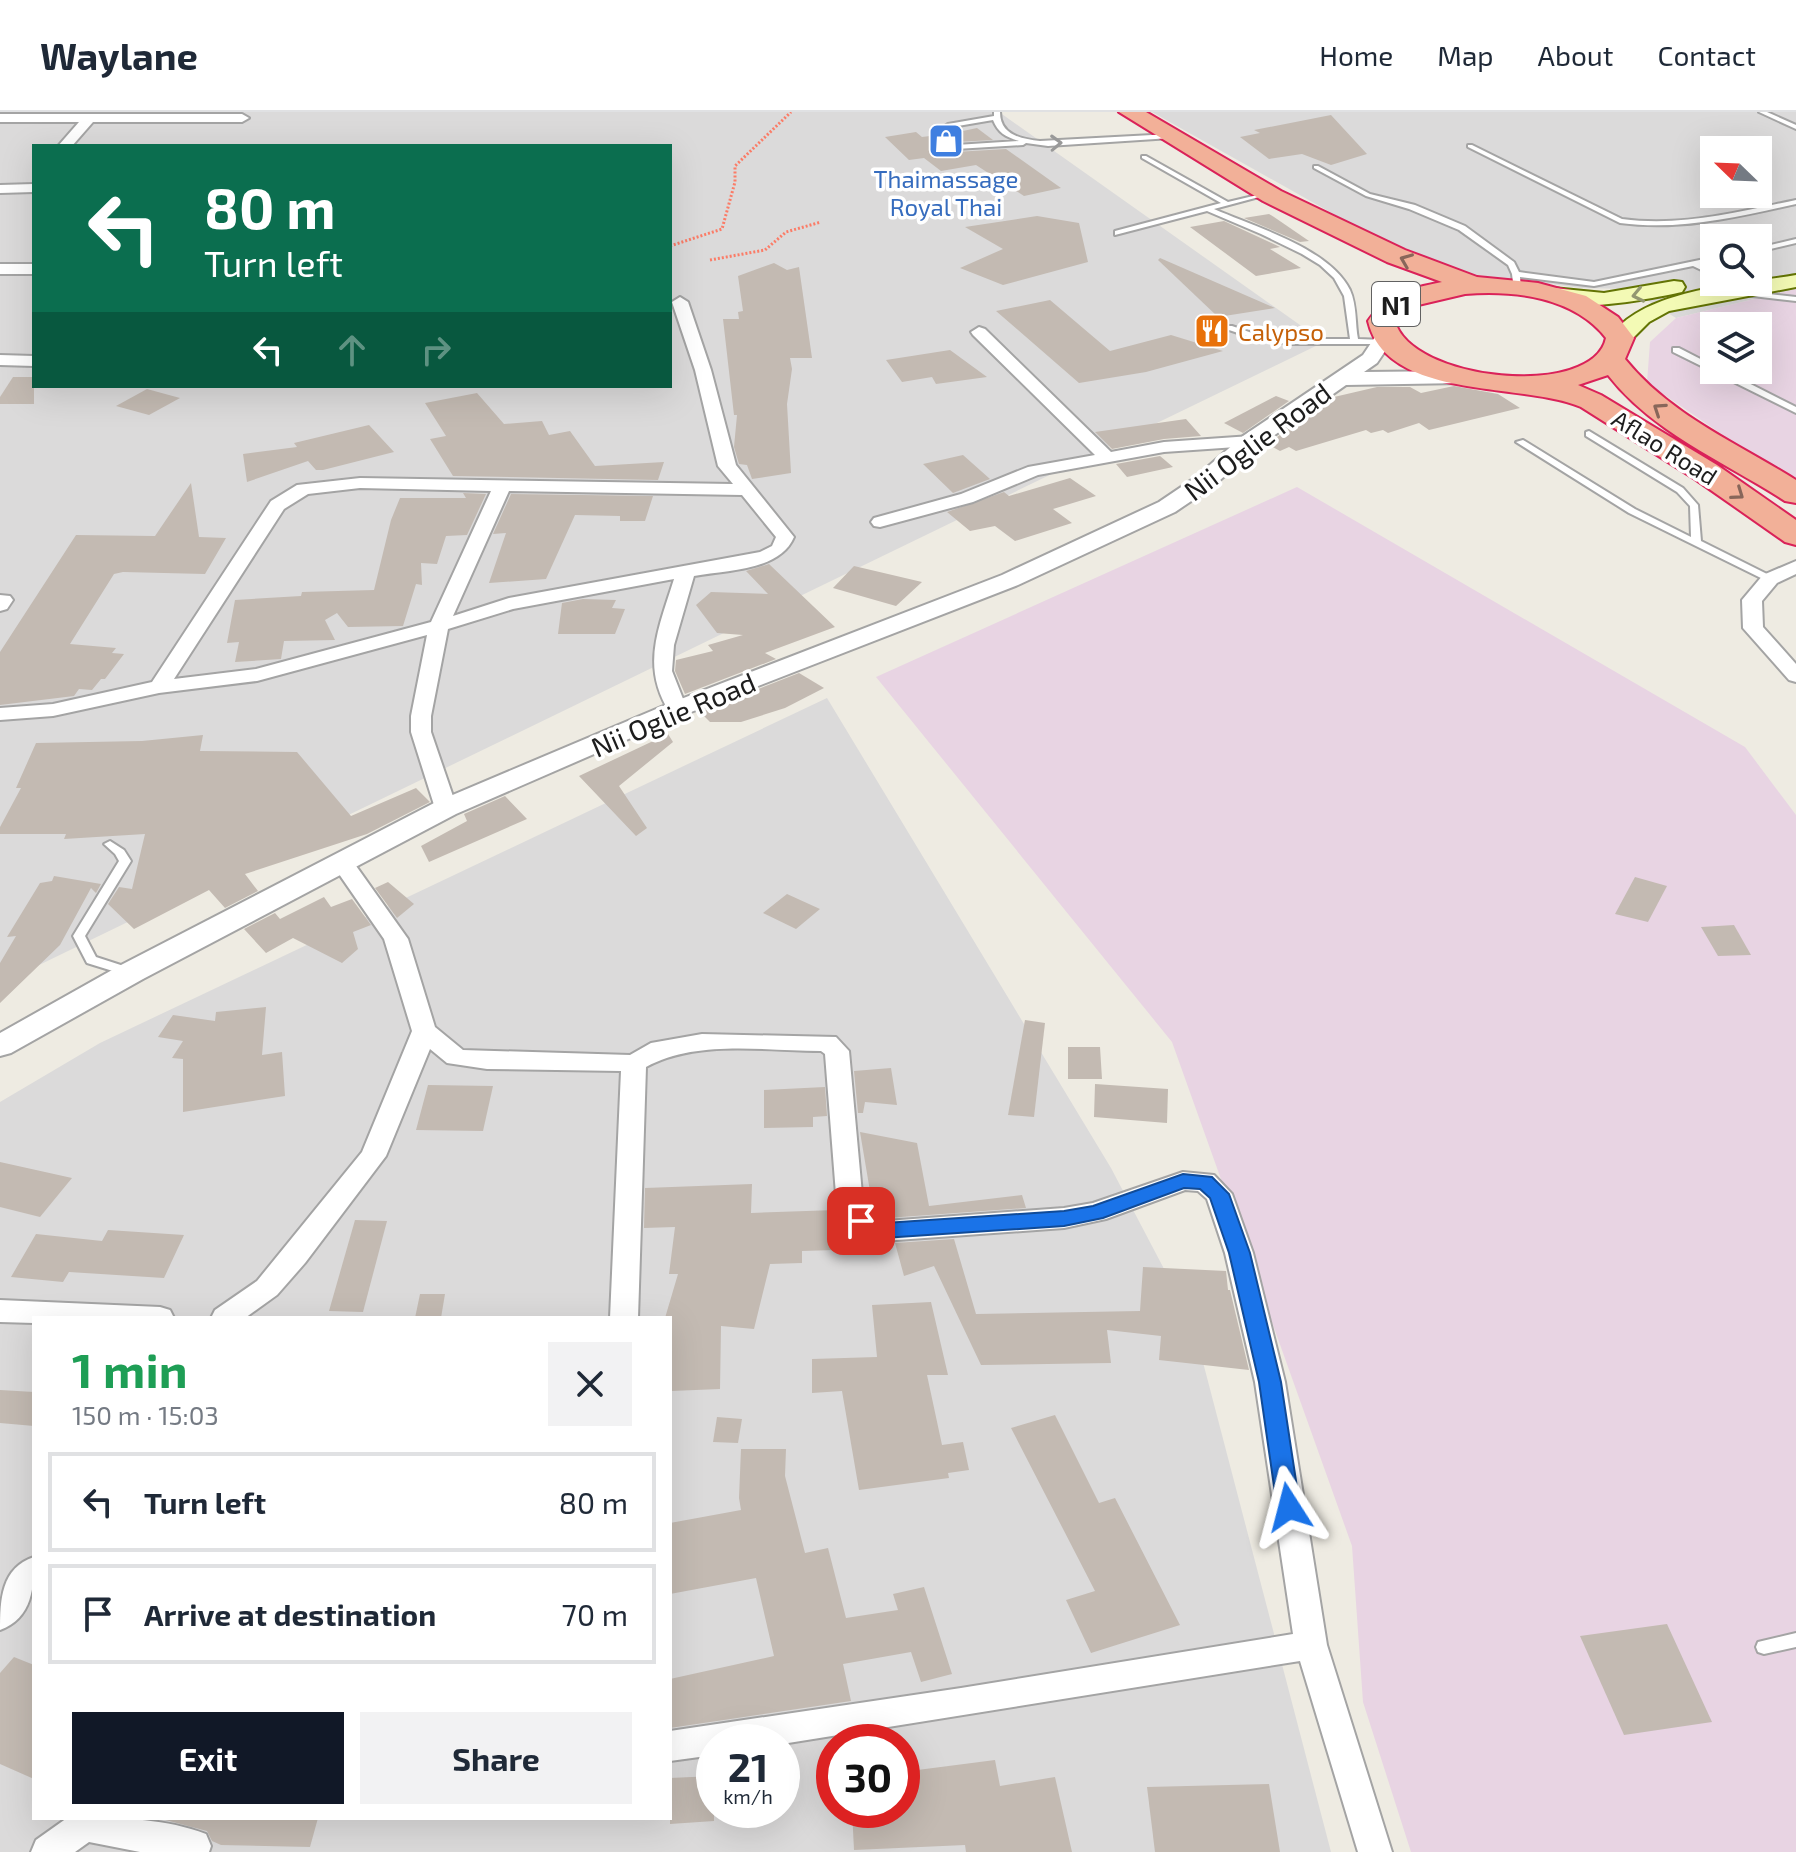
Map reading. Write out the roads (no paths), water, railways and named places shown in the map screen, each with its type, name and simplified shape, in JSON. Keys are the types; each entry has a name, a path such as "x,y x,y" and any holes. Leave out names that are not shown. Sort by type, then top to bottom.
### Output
{"highway":[{"name":"N1","path":"1130,112 1270,195 1396,256 1480,285"},
{"name":"N1","path":"1270,195 1297,220 1387,288 1429,290 1517,281 1597,314 1615,349 1591,373 1577,377 1522,383 1462,377 1413,359 1384,339 1387,288"},
{"name":"Aflao Road","path":"1615,349 1626,384 1653,407 1796,494"},
{"name":"Aflao Road","path":"1522,383 1570,392 1591,401 1706,472 1796,535"}],"main road":[{"path":"1772,267 1796,262"},
{"path":"1553,295 1623,298 1700,280"},
{"path":"1772,286 1796,281"},
{"path":"1615,349 1641,317 1663,306 1719,296"}],"street":[{"path":"0,118 19,115 242,118"},
{"path":"0,135 19,115"},
{"path":"67,144 89,118"},
{"path":"0,189 32,187"},
{"path":"0,269 32,269"},
{"path":"0,714 53,710 159,687 257,675 509,604 765,557 780,549 785,537 727,466 703,370 680,302"},
{"path":"979,332 1105,455"},
{"name":"Nii Oglie Road","path":"0,1046 132,972 446,808 677,709 928,613 1073,552 1167,507 1204,482 1251,441 1370,359 1384,339"},
{"path":"0,360 32,361"},
{"path":"1340,379 1462,377"},
{"path":"880,522 967,498 1034,471 1105,455 1251,441"},
{"path":"159,687 277,505 303,489 360,483 746,490"},
{"path":"446,808 421,732 421,716 439,626 502,486"},
{"path":"1796,567 1770,579 1752,600 1753,628 1796,676"},
{"path":"677,709 662,671 664,645 686,570"},
{"path":"341,861 396,939 424,1031 456,1057 487,1061 634,1063 660,1049 702,1042 827,1043 837,1051 850,1207 861,1221 883,1231 1064,1218 1096,1212 1183,1181 1205,1182 1219,1194 1239,1253 1270,1382 1311,1645 1375,1852"},
{"path":"228,1316 267,1288 373,1156 396,1106 424,1031"},
{"path":"624,1316 634,1063"},
{"path":"0,1311 114,1316"},
{"path":"0,1616 32,1573"},
{"path":"672,1746 961,1703 1311,1645"},
{"path":"48,1852 73,1832 89,1826 194,1846"}],"lane":[{"path":"1762,112 1796,127"},
{"path":"1029,143 999,129 996,115 950,125 935,134 946,145 956,147 1171,136"},
{"path":"1470,146 1620,221 1647,226 1669,226 1796,202"},
{"path":"1144,157 1227,204"},
{"path":"1316,167 1368,195 1412,207 1462,228 1511,264 1517,281 1594,284 1700,263"},
{"path":"1118,233 1270,195"},
{"path":"1207,209 1313,257 1334,271 1347,292 1354,340"},
{"path":"1772,247 1796,241"},
{"path":"1695,264 1700,267"},
{"path":"1772,296 1796,299"},
{"path":"1232,328 1252,338 1276,342 1384,339"},
{"path":"1676,350 1700,362"},
{"path":"1745,384 1796,410"},
{"path":"1589,434 1680,490 1694,505 1696,543"},
{"path":"1520,442 1632,511 1770,579"},
{"path":"110,844 125,861 79,936 91,960 132,972"},
{"path":"1764,1647 1796,1640"}],"place":[{"name":"Thaimassage Royal Thai","path":"946,141"},
{"name":"Calypso","path":"1212,331"}]}
